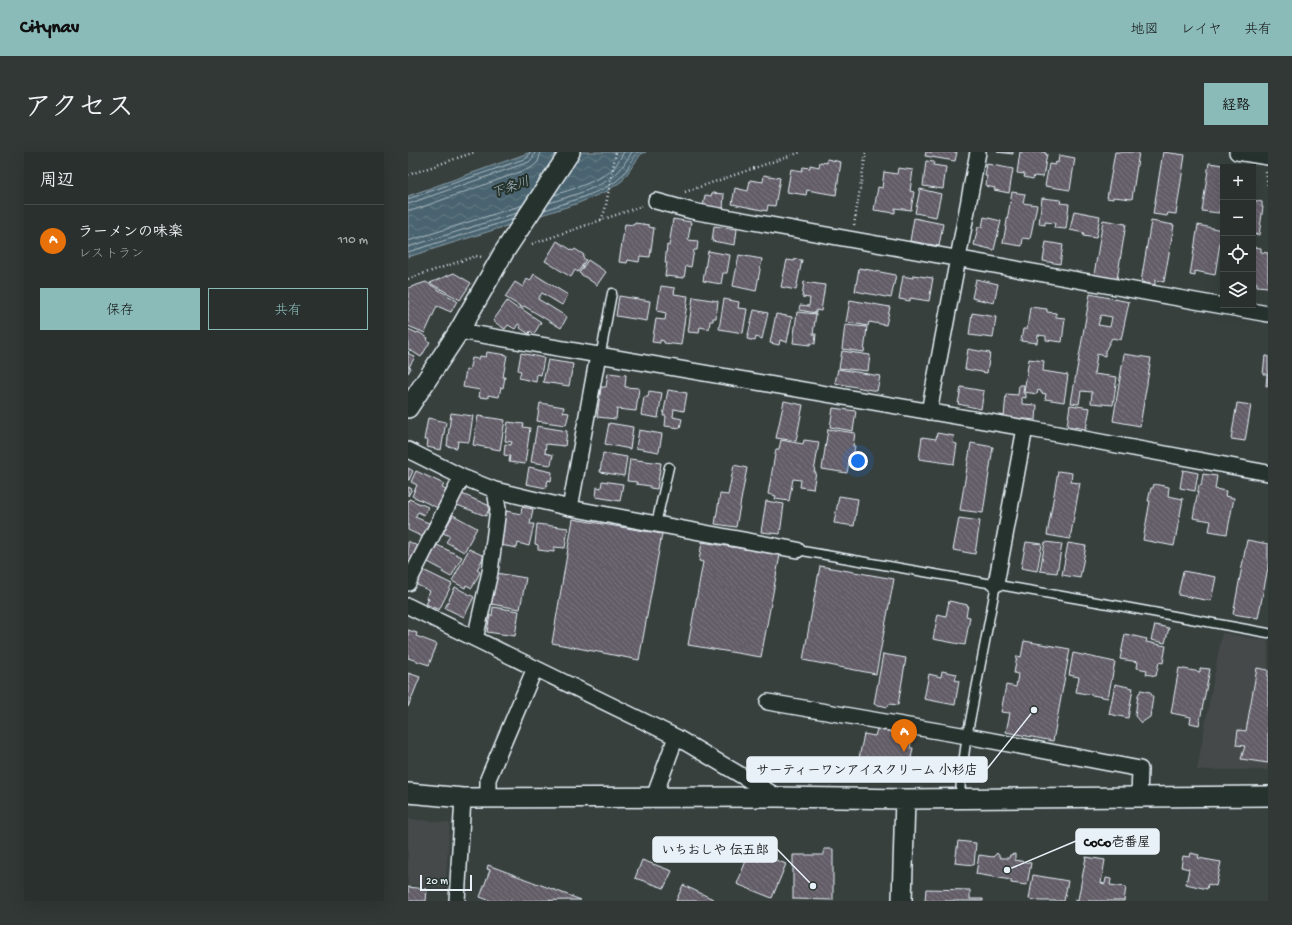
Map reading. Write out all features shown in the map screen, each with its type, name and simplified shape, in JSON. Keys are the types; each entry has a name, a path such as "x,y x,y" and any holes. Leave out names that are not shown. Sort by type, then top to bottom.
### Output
{"street":[{"path":"408,408 459,331 510,242 570,152"},
{"path":"929,412 959,260 978,152"},
{"path":"1237,152 1268,157"},
{"path":"656,201 692,211 959,260 1268,314"},
{"path":"459,331 1025,428 1268,473"},
{"path":"570,508 598,355"},
{"path":"996,584 1025,428"},
{"path":"408,450 462,477 495,490 570,508 797,550"},
{"path":"408,583 462,477"},
{"path":"475,639 492,558 498,509 495,490"},
{"path":"408,606 676,737 778,797"},
{"path":"488,798 488,779 535,668"},
{"path":"768,702 967,736 1140,769 1139,797"},
{"path":"654,797 676,737"},
{"path":"408,793 463,798 778,797 905,799 1268,796"},
{"path":"462,899 463,798"},
{"path":"902,901 905,799"}],"lane":[{"path":"598,355 602,348 612,293"},
{"path":"656,524 669,467"},
{"path":"797,550 1268,633"},
{"path":"960,798 961,778 967,736 996,584"}],"path":[{"path":"408,175 475,152"},
{"path":"601,220 605,210 616,152"},
{"path":"851,240 866,152"},
{"path":"408,279 476,256 499,260"}],"shaded area":[{"path":"1222,633 1268,641 1268,770 1197,770"},
{"path":"408,819 450,823 445,888 408,885"}],"water":[{"name":"下条川","path":"531,152 646,152 641,154 622,181 607,191 576,204 408,257 408,196"}],"building":[{"path":"926,152 957,152 955,161 925,156"},
{"path":"997,152 1013,152 1013,154"},
{"path":"1020,152 1045,152 1045,154 1047,154 1043,177 1034,176 1033,179 1024,177 1025,174 1017,173"},
{"path":"1115,152 1139,152 1132,199 1113,197 1113,199 1107,198"},
{"path":"1163,152 1185,155 1176,214 1168,213 1167,216 1153,214"},
{"path":"1059,155 1075,158 1070,190 1045,186 1049,164 1055,165 1056,162 1058,163"},
{"path":"827,159 841,162 836,195 807,190 806,195 787,192 791,169 802,171 803,167 810,168 810,165 819,167 820,162 827,163"},
{"path":"926,161 934,162 933,165 946,167 943,189 923,186"},
{"path":"1209,163 1220,165 1219,213 1202,211"},
{"path":"987,164 1013,169 1009,193 994,190 995,188 986,186 987,176 985,176"},
{"path":"898,168 913,170 910,191 914,192 911,210 895,208 895,213 874,210 878,187 882,188 884,172 897,174"},
{"path":"764,175 780,178 775,206 768,205 767,211 732,204 735,188 748,191 750,180 763,182"},
{"path":"920,189 941,194 936,217 915,213"},
{"path":"1012,192 1025,194 1023,203 1037,205 1030,239 1023,238 1022,246 1003,243"},
{"path":"712,193 724,194 723,209 703,207 705,195 711,196"},
{"path":"1042,198 1061,200 1060,203 1069,204 1066,229 1054,228 1055,223 1045,222 1045,225 1039,224"},
{"path":"1256,201 1262,202 1263,207 1259,235 1256,234"},
{"path":"1074,211 1100,216 1096,238 1083,236 1084,233 1070,230"},
{"path":"984,217 1001,221 994,250 974,245 978,227 982,227"},
{"path":"914,218 943,224 939,246 910,241"},
{"path":"673,219 691,222 688,240 698,241 697,250 694,250 691,267 686,266 684,278 665,276 667,245 669,246"},
{"path":"1103,220 1126,224 1117,279 1094,275"},
{"path":"1151,221 1174,225 1164,282 1155,280 1155,285 1141,282"},
{"path":"635,223 649,225 649,227 654,228 650,257 640,256 639,262 628,260 627,263 619,262 625,224 634,225"},
{"path":"1198,225 1220,230 1220,243 1215,275 1195,271 1195,276 1190,275"},
{"path":"714,226 737,229 735,245 712,241"},
{"path":"557,241 573,251 575,249 584,255 583,258 586,260 578,272 575,270 571,277 545,261"},
{"path":"1046,242 1063,245 1060,264 1043,261"},
{"path":"1256,247 1261,248 1261,252 1268,253 1268,287 1257,286"},
{"path":"708,251 730,255 727,273 723,273 721,284 703,281"},
{"path":"739,255 762,259 756,291 733,286"},
{"path":"795,259 802,260 796,290 781,287 787,260 794,261"},
{"path":"588,260 606,272 597,285 579,273"},
{"path":"859,268 896,275 891,298 855,291"},
{"path":"454,273 471,283 460,300 430,283"},
{"path":"534,274 568,295 562,305 542,293 538,299 567,317 561,328 524,306 523,308 505,297 515,282 523,287 527,279 530,281"},
{"path":"913,275 933,278 929,301 910,298 910,301 899,299 903,276 913,278"},
{"path":"976,279 998,284 994,303 972,298"},
{"path":"426,282 457,301 451,312 437,306 425,333 408,326 408,288"},
{"path":"804,282 825,285 821,311 816,310 816,313 799,310 800,305 809,306 810,298 802,297"},
{"path":"661,286 675,288 674,294 688,296 681,345 664,343 664,341 660,340 660,343 652,342 656,319 665,320 666,313 657,311"},
{"path":"1090,294 1129,302 1121,340 1112,338 1105,351 1105,356 1097,354 1094,374 1117,377 1113,405 1091,403 1092,392 1081,391 1079,404 1071,403","holes":["1101,315 1112,317 1110,327 1098,325"]},
{"path":"619,296 650,301 647,321 616,316"},
{"path":"693,297 718,301 716,318 713,318 713,321 710,321 709,329 700,327 699,333 688,332"},
{"path":"724,299 739,302 738,308 747,309 743,333 719,329"},
{"path":"850,300 890,307 886,325 869,322 868,326 846,322"},
{"path":"507,301 518,309 519,307 541,322 534,334 530,331 529,334 520,328 521,326 518,324 515,329 508,325 505,329 493,321"},
{"path":"1030,307 1047,309 1047,312 1056,313 1056,317 1065,318 1062,342 1046,340 1046,336 1038,335 1037,343 1021,341 1023,329 1027,329"},
{"path":"754,310 768,313 762,339 756,337 755,341 747,339"},
{"path":"797,312 816,314 813,334 816,334 815,344 810,343 810,345 793,343"},
{"path":"972,313 996,317 993,338 969,335"},
{"path":"776,314 792,317 787,342 780,340 779,345 770,343"},
{"path":"845,325 867,327 864,352 842,349"},
{"path":"408,329 417,333 418,332 428,338 427,341 430,342 421,357 408,349"},
{"path":"968,349 990,353 987,373 965,369"},
{"path":"842,351 870,355 868,371 839,368"},
{"path":"487,352 507,355 503,377 505,377 503,388 501,387 499,397 488,395 488,398 479,397 480,390 463,387 466,370 469,370 472,358 479,359 480,356 486,357"},
{"path":"408,353 415,357 409,367 411,368 408,373"},
{"path":"521,353 544,358 541,375 537,374 536,382 519,378 521,371 518,370"},
{"path":"1124,354 1151,358 1140,426 1113,421"},
{"path":"1265,356 1268,356 1268,386 1266,386 1267,374 1263,374"},
{"path":"1029,359 1044,361 1043,371 1068,375 1064,402 1045,399 1046,394 1041,393 1041,391 1038,390 1037,394 1024,392"},
{"path":"548,360 573,364 569,386 543,382"},
{"path":"838,369 880,376 877,391 835,383"},
{"path":"608,373 626,375 625,387 639,388 636,411 617,409 616,419 597,417 601,387 606,387"},
{"path":"1019,385 1024,385 1023,393 1026,394 1026,398 1022,397 1022,404 1037,405 1036,420 1004,417 1006,394 1018,395"},
{"path":"961,387 984,391 981,409 958,404"},
{"path":"668,390 687,393 684,411 674,409 673,417 682,419 680,428 665,426 666,416 663,416"},
{"path":"649,391 662,393 658,418 641,415 644,397 648,397"},
{"path":"784,401 803,405 796,441 776,438"},
{"path":"540,403 564,407 563,412 569,413 566,425 537,421"},
{"path":"1237,403 1251,405 1245,441 1231,439"},
{"path":"1070,405 1090,408 1086,429 1067,426"},
{"path":"833,408 856,411 853,431 830,427"},
{"path":"451,413 473,416 469,442 458,441 457,448 447,446"},
{"path":"478,416 505,420 500,450 473,445"},
{"path":"428,418 446,422 441,450 427,447 428,440 424,440"},
{"path":"508,422 524,424 523,427 530,428 525,464 509,462 510,456 504,455 505,444 511,445 512,442 505,441"},
{"path":"609,423 633,427 630,449 605,444"},
{"path":"537,426 567,431 565,446 546,444 545,453 553,455 551,465 531,462"},
{"path":"828,429 855,433 853,457 850,457 847,473 822,469"},
{"path":"639,430 662,434 659,452 636,448"},
{"path":"937,433 954,436 953,443 957,444 954,464 919,459 922,437 936,439"},
{"path":"781,440 803,444 804,440 819,442 813,489 800,487 801,480 793,479 789,501 775,499 776,496 768,494 776,449 779,449"},
{"path":"971,443 993,447 983,513 960,510"},
{"path":"603,453 627,457 624,476 600,472"},
{"path":"630,459 661,463 657,489 650,488 650,486 636,484 637,482 627,481"},
{"path":"734,465 747,468 736,527 715,524 720,494 728,495"},
{"path":"529,467 552,472 551,481 548,480 546,488 526,484"},
{"path":"408,468 413,471 409,480 408,480"},
{"path":"1183,470 1198,473 1195,491 1180,488"},
{"path":"416,471 444,484 442,488 446,490 438,508 412,496 417,485 411,482"},
{"path":"1058,471 1072,473 1071,482 1080,483 1070,539 1047,535"},
{"path":"1203,474 1217,476 1215,489 1226,491 1225,496 1234,498 1227,534 1209,531 1211,521 1193,518 1199,485 1201,486"},
{"path":"602,481 623,484 620,501 596,497 597,487 601,488"},
{"path":"1154,484 1169,487 1168,496 1183,499 1174,546 1143,540 1150,501 1148,501 1151,488 1153,488"},
{"path":"408,487 412,489 408,496"},
{"path":"462,494 490,506 486,516 457,505"},
{"path":"839,496 858,499 854,526 834,523"},
{"path":"409,499 428,507 424,515 418,512 415,517 431,524 425,538 408,530"},
{"path":"766,501 784,504 780,534 761,532"},
{"path":"522,507 533,509 530,524 534,524 529,546 518,543 517,548 500,545 506,511 521,514"},
{"path":"453,515 477,528 464,552 446,542 450,536 443,533"},
{"path":"959,518 980,521 975,554 953,550"},
{"path":"573,519 662,534 639,660 552,643"},
{"path":"537,524 568,528 565,548 554,547 554,552 538,550 538,545 535,544"},
{"path":"1247,540 1268,544 1268,568 1258,618 1233,614"},
{"path":"408,541 419,547 412,562 408,560"},
{"path":"702,542 780,555 761,657 688,645 703,562 699,561"},
{"path":"1026,542 1042,544 1037,571 1021,568"},
{"path":"1045,542 1062,544 1057,573 1040,571"},
{"path":"1068,543 1086,546 1080,578 1062,575"},
{"path":"437,545 462,557 451,577 442,572 443,570 428,562"},
{"path":"469,549 484,556 477,570 480,572 472,588 466,585 465,588 452,581"},
{"path":"820,566 894,579 876,674 803,660"},
{"path":"423,570 452,584 439,610 426,604 429,599 426,598 430,591 415,584"},
{"path":"1183,571 1216,577 1211,601 1178,595"},
{"path":"496,573 526,578 520,609 491,604"},
{"path":"455,587 474,597 464,617 445,608"},
{"path":"949,601 968,605 966,616 970,617 965,645 933,639 938,614 946,616"},
{"path":"493,607 519,611 515,636 487,632"},
{"path":"1155,625 1169,628 1165,643 1151,640"},
{"path":"408,630 417,633 416,636 437,644 429,665 408,658"},
{"path":"1125,634 1147,639 1146,642 1166,646 1163,663 1159,662 1156,676 1146,674 1147,670 1137,668 1138,662 1120,659"},
{"path":"1024,641 1070,649 1053,741 1006,732 1010,713 1001,712 1006,685 1016,687 1018,674 1014,673 1017,656 1021,657"},
{"path":"1073,653 1115,662 1108,698 1076,692 1079,677 1069,675"},
{"path":"883,654 906,658 898,705 889,704 888,707 874,704"},
{"path":"1179,668 1200,672 1200,668 1210,669 1199,725 1190,723 1191,717 1171,713"},
{"path":"1257,668 1268,670 1268,763 1241,759 1245,746 1236,745 1238,730 1246,731"},
{"path":"942,671 957,674 955,680 959,681 955,705 924,699 929,674 941,677"},
{"path":"408,673 420,677 408,707"},
{"path":"1115,684 1133,688 1128,718 1109,714"},
{"path":"1141,690 1150,692 1153,697 1150,717 1141,723 1135,716 1138,695"},
{"path":"877,729 896,733 895,739 911,743 910,748 913,748 910,764 907,763 906,768 859,758 864,734 875,736"},
{"path":"958,841 976,843 974,865 955,863"},
{"path":"752,845 773,853 771,858 786,864 772,898 737,884"},
{"path":"824,849 833,849 833,900 793,899 793,855 824,855"},
{"path":"997,853 1001,858 1009,858 1010,855 1015,854 1015,860 1031,863 1027,885 1011,883 1011,880 976,874 979,855 993,857"},
{"path":"1191,853 1199,855 1198,858 1221,862 1216,886 1208,884 1207,889 1186,884 1189,869 1181,867 1183,856 1190,857"},
{"path":"1086,857 1105,860 1101,883 1105,884 1106,878 1111,879 1110,885 1126,887 1124,901 1075,901 1075,899 1078,900"},
{"path":"642,860 672,871 664,888 635,878"},
{"path":"488,865 581,900 491,901 480,897 490,870 487,869"},
{"path":"1033,875 1068,881 1064,901 1040,901 1029,899"},
{"path":"683,885 713,899 712,901 676,901"},
{"path":"408,887 427,889 426,901 408,901"},
{"path":"926,889 970,890 970,899 983,899 983,901 925,901"}],"place":[{"name":"サーティーワンアイスクリーム 小杉店","path":"1034,710"},
{"name":"ラーメンの味楽","path":"904,752"},
{"name":"CoCo壱番屋","path":"1007,870"},
{"name":"いちおしや 伝五郎","path":"813,886"}]}
